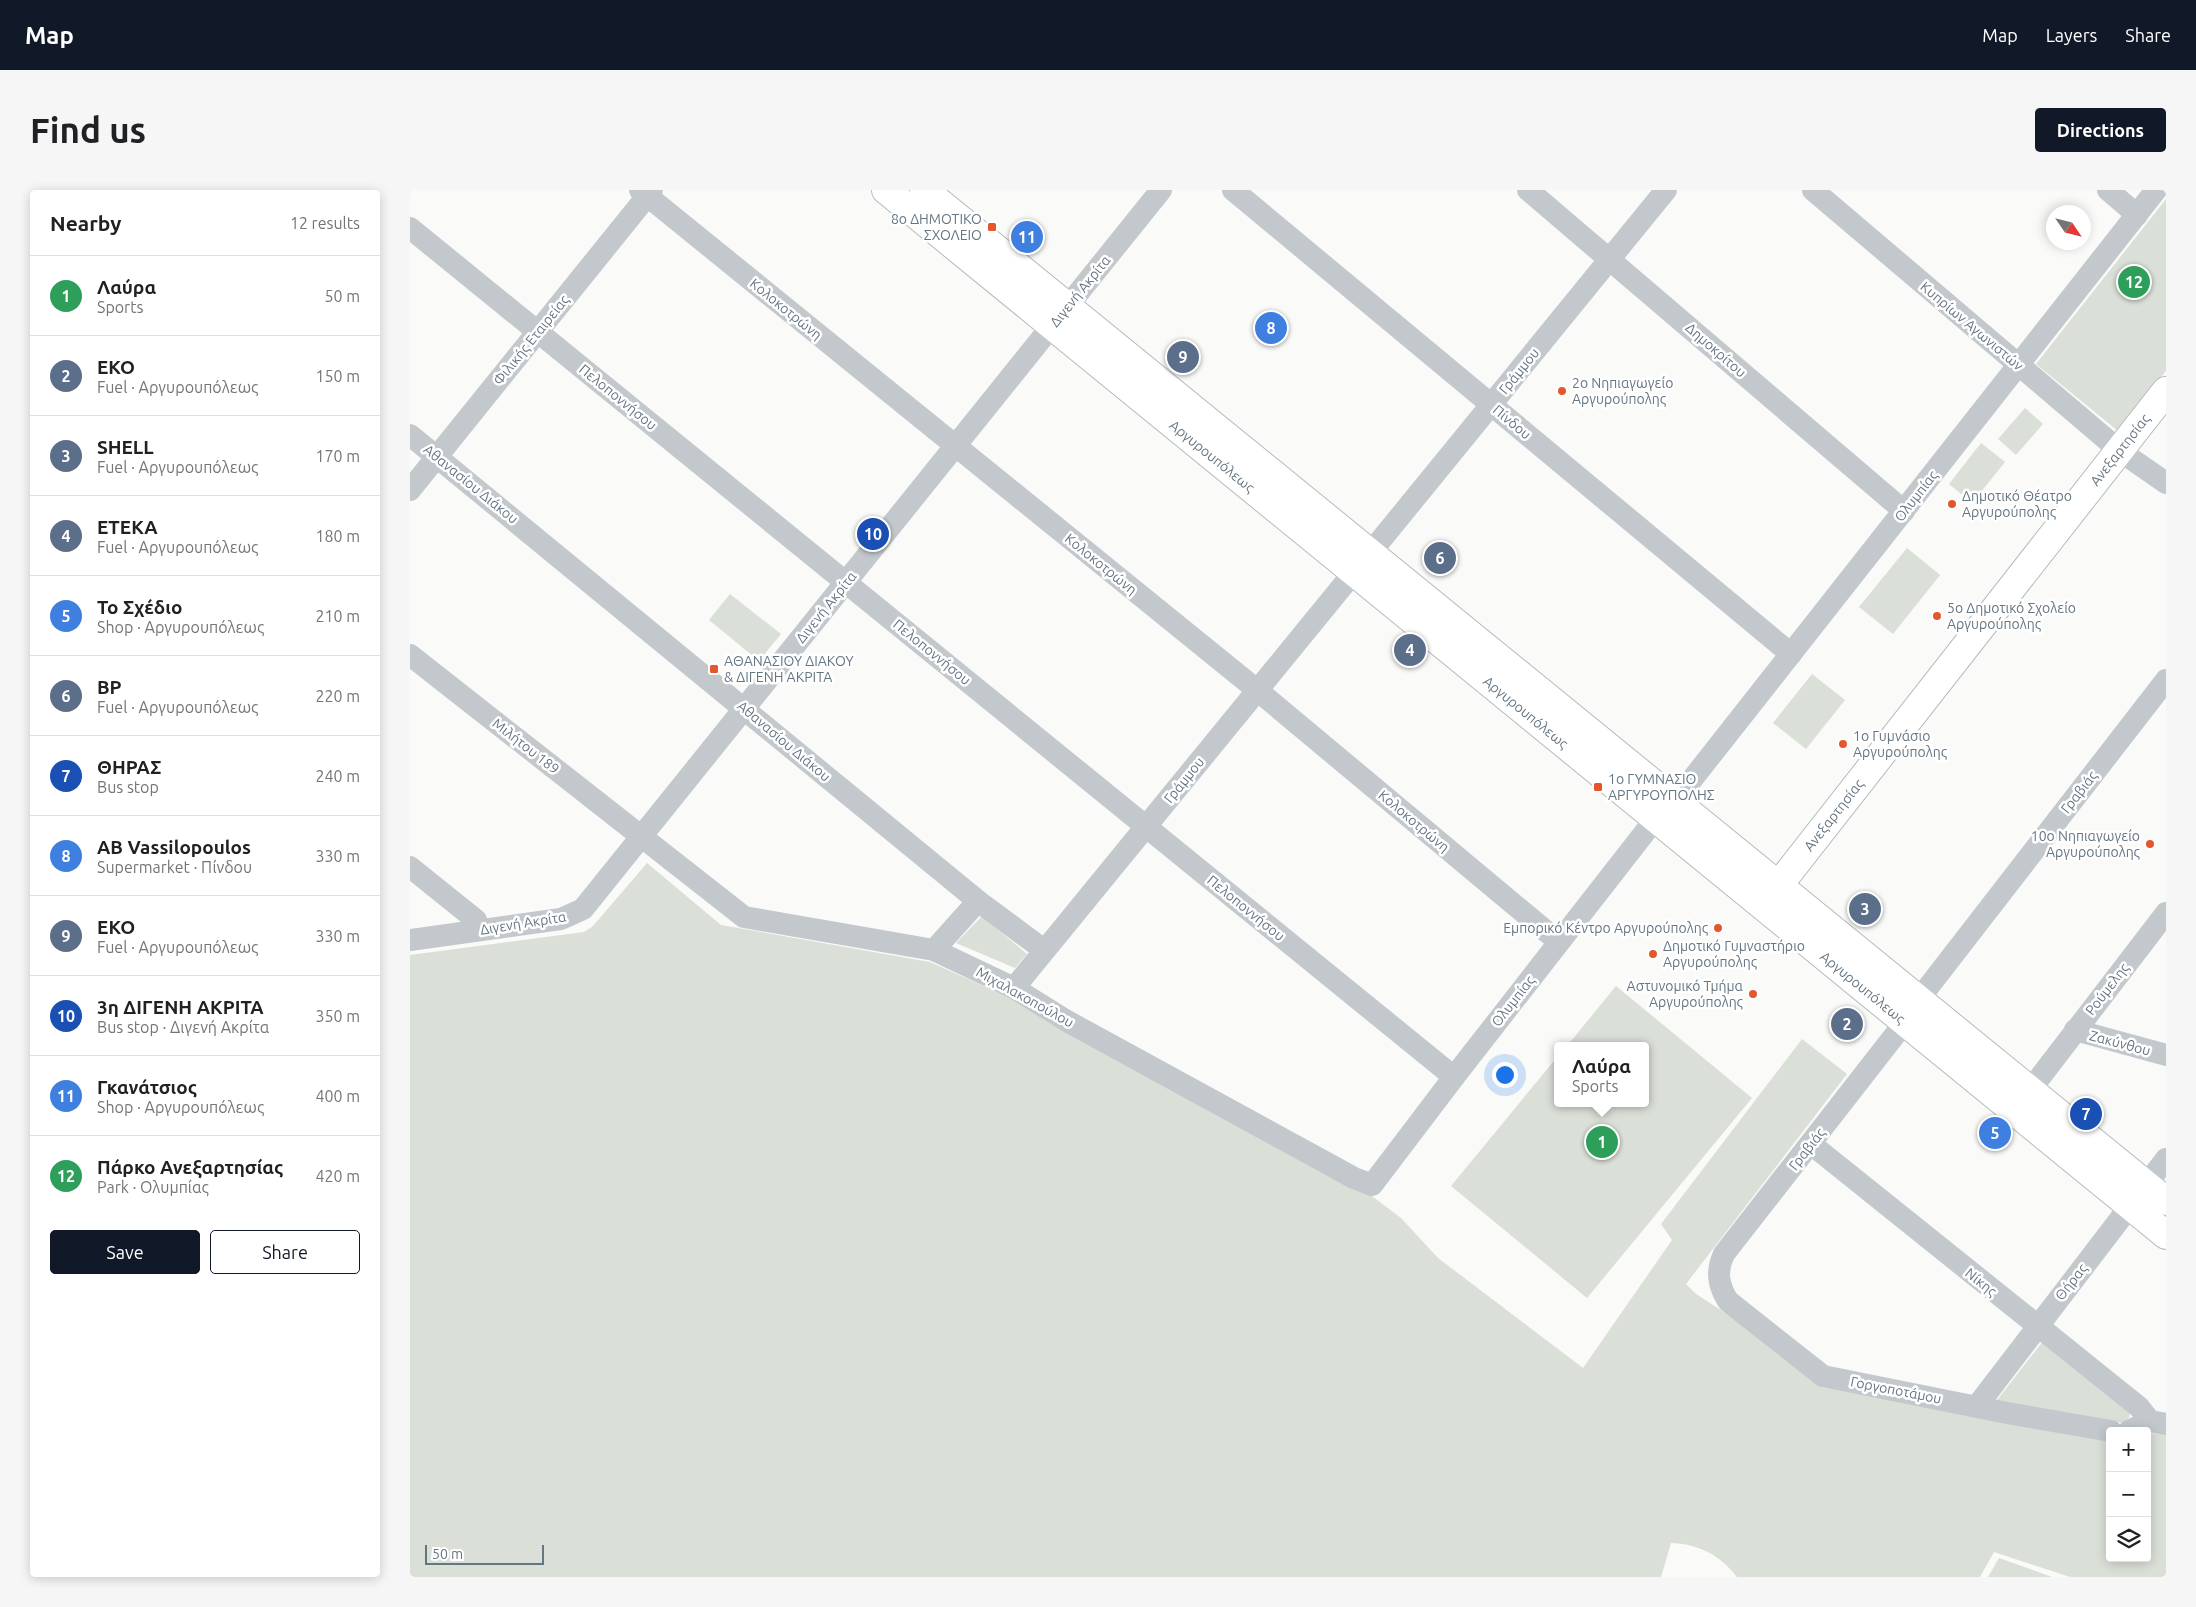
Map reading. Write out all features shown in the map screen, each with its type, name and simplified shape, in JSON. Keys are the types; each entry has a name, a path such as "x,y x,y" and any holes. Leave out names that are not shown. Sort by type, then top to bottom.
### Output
{"main road":[{"name":"Αργυρουπόλεως","path":"886,190 1065,320 1778,901 1919,999 2156,1193"},
{"name":"Αργυρουπόλεως","path":"924,190 1065,320"},
{"name":"Ανεξαρτησίας","path":"1778,901 2127,456 2166,391"},
{"name":"Ανεξαρτησίας","path":"2127,456 2166,418"},
{"name":"Αργυρουπόλεως","path":"1778,901 1905,1022 2166,1235"}],"street":[{"name":"Διγενή Ακρίτα","path":"1065,320 1161,190"},
{"name":"Διγενή Ακρίτα","path":"410,940 561,919 583,909 648,841 1065,320 1179,190"},
{"name":"Πίνδου","path":"1233,190 1791,654"},
{"name":"Δημοκρίτου","path":"1528,190 1904,511"},
{"name":"Γράμμου","path":"1014,988 1666,190"},
{"name":"Κυπρίων Αγωνιστών","path":"1813,190 2127,456 2166,483"},
{"path":"2108,190 2137,215"},
{"name":"Ολυμπίας","path":"1372,1185 1559,942 1791,654 2156,190"},
{"name":"Φιλικής Εταιρείας","path":"410,490 538,331 646,192"},
{"name":"Κολοκοτρώνη","path":"646,192 1256,690 1559,942"},
{"name":"Πελοποννήσου","path":"410,228 1454,1076"},
{"name":"Αθανασίου Διάκου","path":"410,435 978,901 1044,950"},
{"name":"Μιλήτου 189","path":"410,655 648,841"},
{"name":"Γραβιάς","path":"1919,999 2166,680"},
{"name":"Μιχαλακοπούλου","path":"648,841 744,917 934,950 1014,988 1076,1025 1354,1178 1372,1185"},
{"path":"410,867 476,920 480,930"},
{"path":"934,950 978,901"},
{"name":"Ρούμελης","path":"2031,1089 2166,913"},
{"name":"Γραβιάς","path":"1719,1279 1718,1266 1724,1254 1905,1022"},
{"name":"Ζακύνθου","path":"2075,1030 2166,1056"},
{"name":"Νίκης","path":"1811,1144 2158,1422"},
{"name":"Θήρας","path":"1977,1406 2130,1206 2156,1193 2166,1159"},
{"name":"Γοργοποτάμου","path":"1719,1279 1722,1291 1728,1302 1823,1376 2106,1430"},
{"path":"2142,1427 2158,1422"}],"shaded area":[{"path":"2166,199 2166,371 2118,431 2036,364"},
{"path":"2025,408 2043,424 2016,455 1998,439"},
{"path":"1981,443 2005,462 1972,503 1949,484"},
{"path":"1907,548 1940,575 1893,634 1859,607"},
{"path":"730,594 781,634 759,661 709,620"},
{"path":"1812,674 1845,700 1806,749 1773,723"},
{"path":"647,863 721,925 930,962 1008,997 1372,1196 1401,1218 1438,1258 1583,1368 1672,1240 1661,1224 1802,1039 1847,1074 1686,1284 1696,1294 1730,1316 1823,1387 2106,1435 2106,1562 2151,1562 2151,1433 2166,1434 2166,1577 2070,1577 1994,1552 1980,1577 1737,1577 1708,1552 1700,1548 1671,1543 1661,1577 410,1577 410,955 584,932 593,926"},
{"path":"982,916 1027,954 1015,968 956,943"},
{"path":"1616,986 1752,1098 1587,1298 1451,1186 1554,1061 1554,1107 1649,1107 1649,1042 1570,1042"},
{"path":"2043,1341 2131,1410 2129,1418 2124,1423 1994,1404"},
{"path":"1999,1558 2052,1577 1988,1577"}],"place":[{"name":"8ο ΔΗΜΟΤΙΚΟ ΣΧΟΛΕΙΟ","path":"992,227"},
{"name":"Γκανάτσιος","path":"1027,237"},
{"name":"Πάρκο Ανεξαρτησίας","path":"2134,282"},
{"name":"AB Vassilopoulos","path":"1271,328"},
{"name":"ΕΚΟ","path":"1183,357"},
{"name":"2ο Νηπιαγωγείο Αργυρούπολης","path":"1562,391"},
{"name":"Δημοτικό Θέατρο Αργυρούπολης","path":"1952,504"},
{"name":"3η ΔΙΓΕΝΗ ΑΚΡΙΤΑ","path":"873,534"},
{"name":"BP","path":"1440,558"},
{"name":"5ο Δημοτικό Σχολείο Αργυρούπολης","path":"1937,616"},
{"name":"ΕΤΕΚΑ","path":"1410,650"},
{"name":"ΑΘΑΝΑΣΙΟΥ ΔΙΑΚΟΥ & ΔΙΓΕΝΗ ΑΚΡΙΤΑ","path":"714,669"},
{"name":"1ο Γυμνάσιο Αργυρούπολης","path":"1843,744"},
{"name":"1ο ΓΥΜΝΑΣΙΟ ΑΡΓΥΡΟΥΠΟΛΗΣ","path":"1598,787"},
{"name":"10ο Νηπιαγωγείο Αργυρούπολης","path":"2150,844"},
{"name":"SHELL","path":"1865,909"},
{"name":"Εμπορικό Κέντρο Αργυρούπολης","path":"1718,928"},
{"name":"Δημοτικό Γυμναστήριο Αργυρούπολης","path":"1653,954"},
{"name":"Αστυνομικό Τμήμα Αργυρούπολης","path":"1753,994"},
{"name":"EKO","path":"1847,1024"},
{"name":"ΘΗΡΑΣ","path":"2086,1114"},
{"name":"Το Σχέδιο","path":"1995,1133"},
{"name":"Λαύρα","path":"1602,1142"}]}
